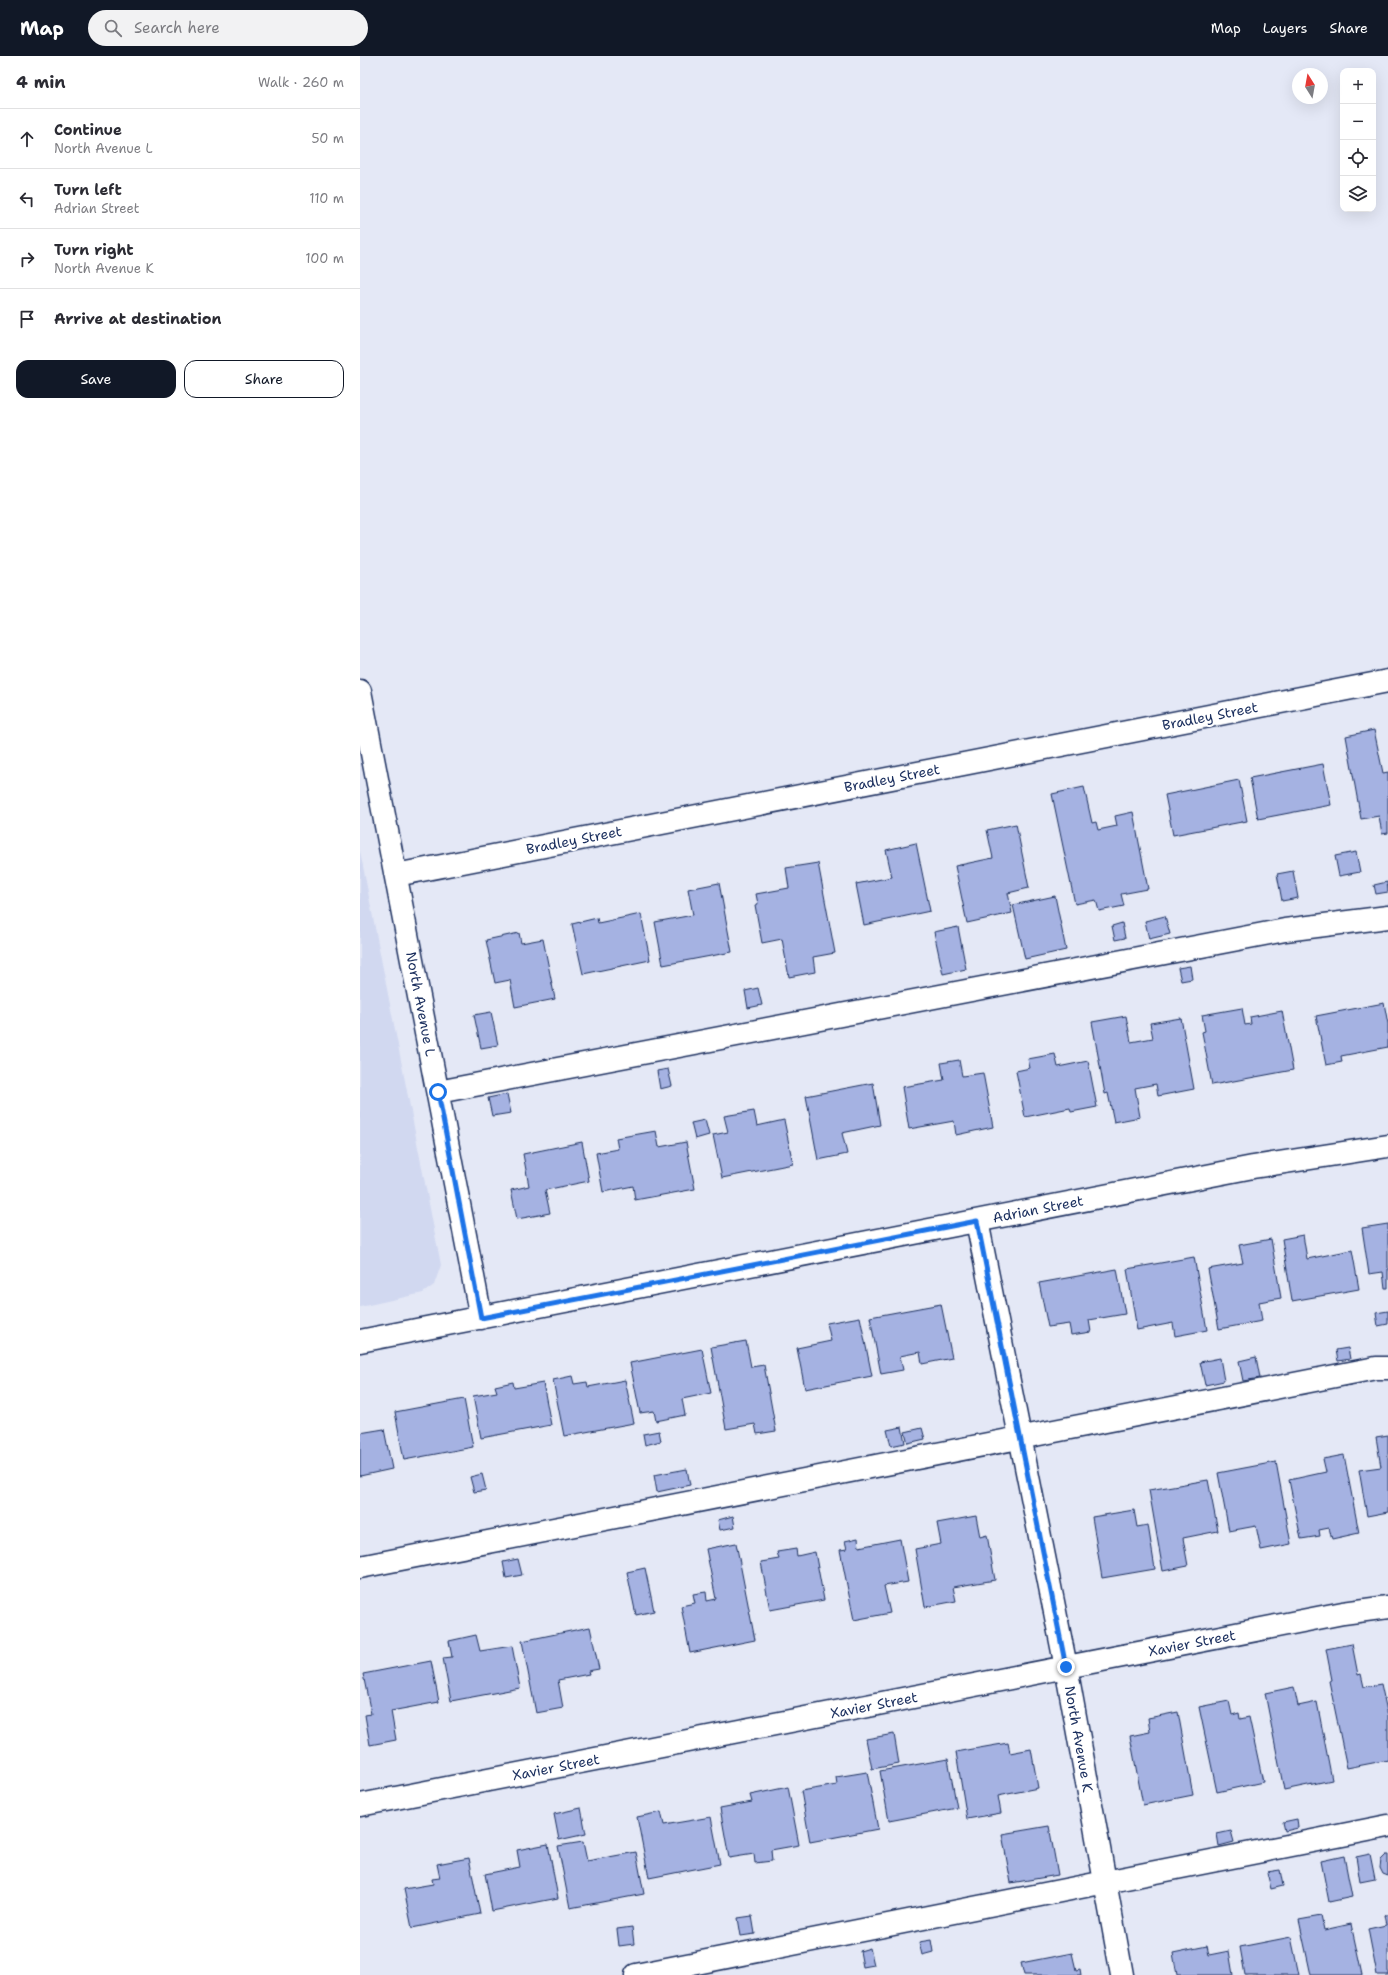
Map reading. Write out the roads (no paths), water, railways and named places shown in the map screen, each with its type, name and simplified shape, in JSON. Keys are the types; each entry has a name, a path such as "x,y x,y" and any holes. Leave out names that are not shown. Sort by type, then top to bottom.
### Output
{"street":[{"name":"Bradley Street","path":"396,876 1388,681"},
{"name":"North Avenue L","path":"360,691 481,1318"},
{"path":"438,1092 1285,930 1388,917"},
{"name":"Adrian Street","path":"360,1341 1252,1167 1388,1146"},
{"name":"North Avenue K","path":"977,1221 1066,1667 1122,1975"},
{"path":"360,1567 1376,1368 1388,1368"},
{"name":"Xavier Street","path":"360,1805 1343,1613 1388,1607"},
{"path":"636,1975 1388,1826"}]}
